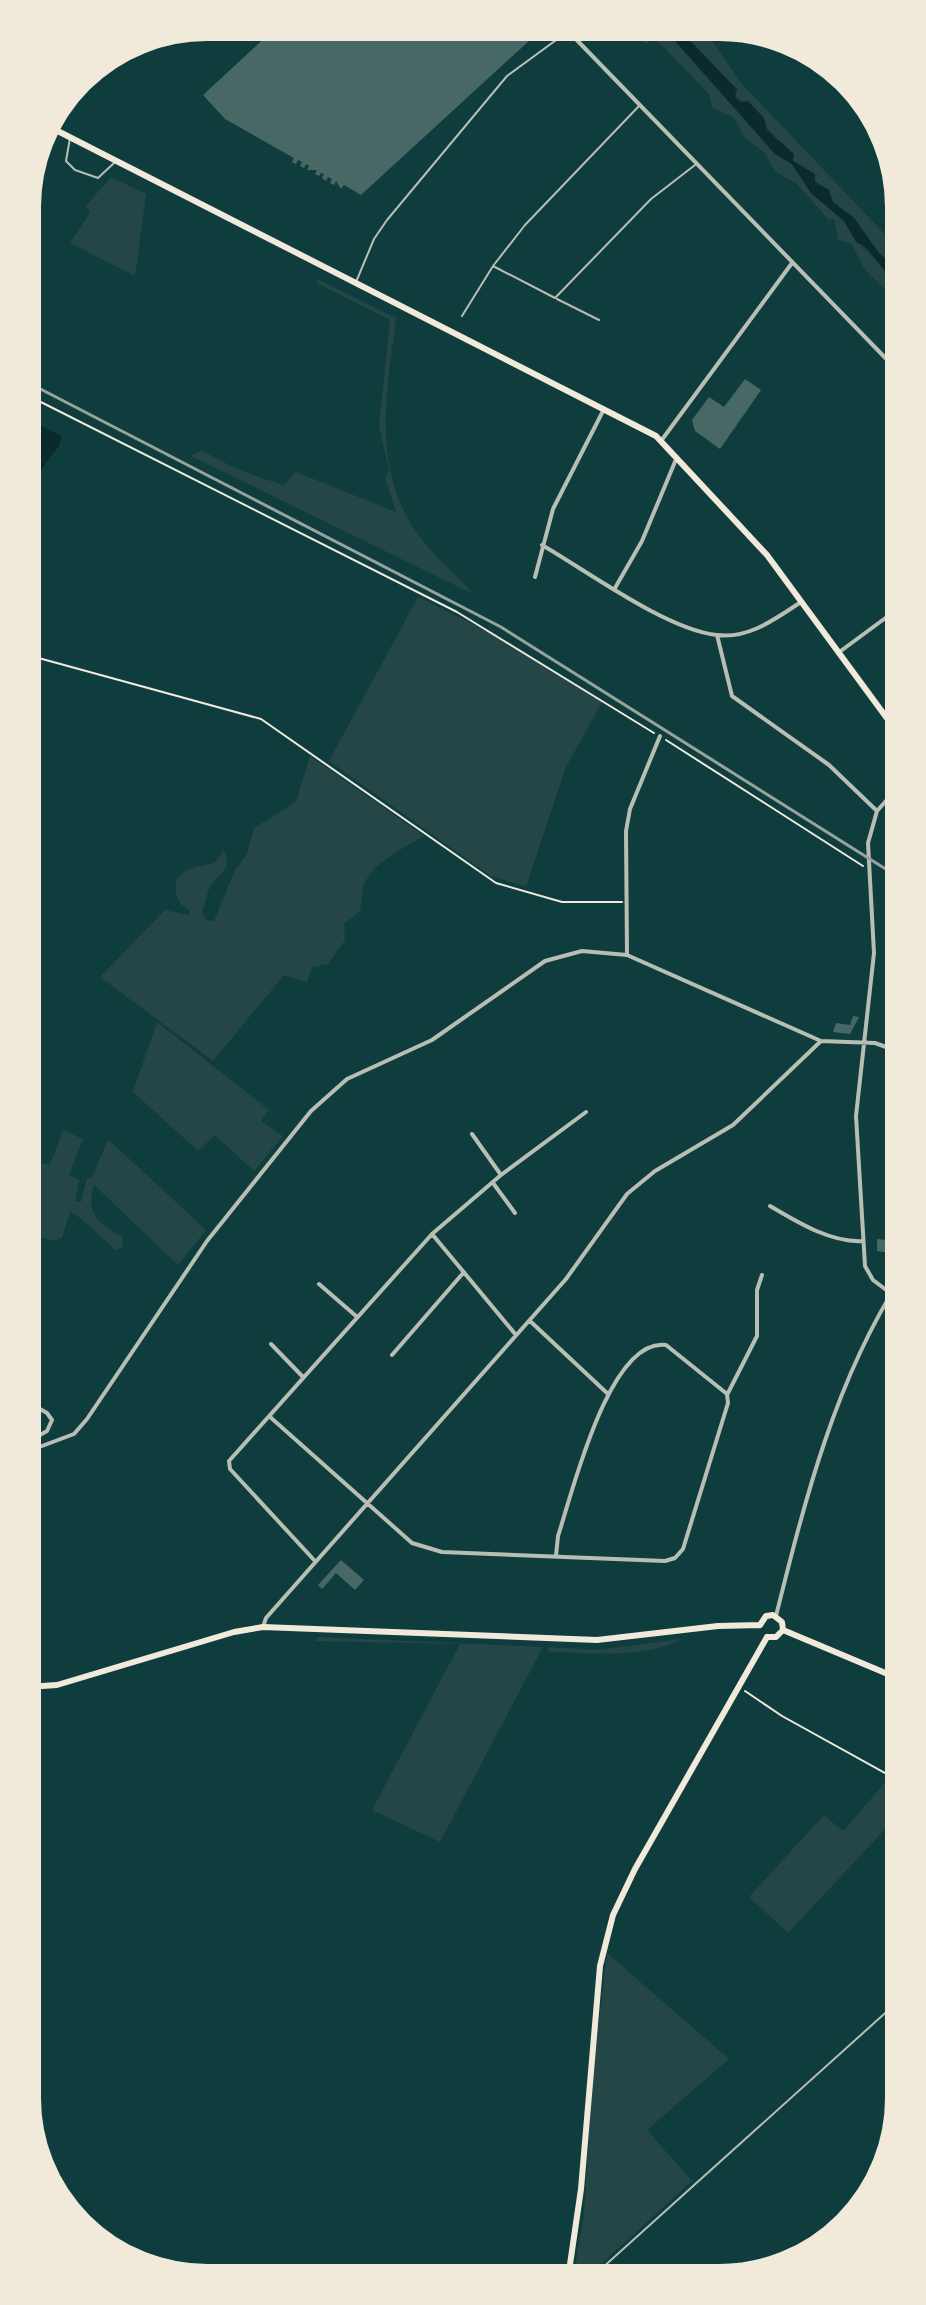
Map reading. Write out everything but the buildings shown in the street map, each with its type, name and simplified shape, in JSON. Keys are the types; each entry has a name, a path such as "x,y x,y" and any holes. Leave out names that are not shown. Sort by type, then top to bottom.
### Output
{"main road":[{"path":"55,129 604,409 661,441 747,531 890,723"},
{"path":"760,1625 766,1616 776,1616 783,1630 890,1675"},
{"path":"36,1686 57,1685 234,1632 263,1627 597,1640 718,1626 760,1625"},
{"path":"760,1625 767,1637"},
{"path":"767,1637 776,1637 783,1630"},
{"path":"569,2269 581,2189 600,1966 613,1915 737,1685 767,1637"}],"street":[{"path":"573,36 890,363"},
{"path":"661,441 792,263"},
{"path":"535,577 553,509 604,409"},
{"path":"615,588 642,541 677,457"},
{"path":"542,545 652,610 717,635 765,626 801,602"},
{"path":"838,653 890,615"},
{"path":"717,635 732,696 829,765 877,811"},
{"path":"627,955 626,831 630,809 660,736"},
{"path":"890,796 877,811 870,828 867,869 874,953 872,991 861,1044 856,1116 865,1266 873,1280 890,1293"},
{"path":"36,1448 74,1434 87,1419 207,1241 329,1094 369,1067 444,1033 545,961 582,951 627,955 821,1041 875,1043 890,1048"},
{"path":"263,1627 266,1618 315,1561 566,1279 627,1194 655,1171 733,1125 821,1041"},
{"path":"315,1561 230,1469 229,1461 432,1234 501,1175 586,1112"},
{"path":"472,1134 501,1175"},
{"path":"493,1183 515,1213"},
{"path":"770,1206 810,1229 850,1242 863,1241"},
{"path":"432,1234 516,1335"},
{"path":"392,1355 464,1272"},
{"path":"269,1416 412,1543 425,1549 665,1561 675,1558 683,1549 728,1403 727,1394 757,1336 757,1290 762,1275"},
{"path":"319,1284 356,1316"},
{"path":"776,1616 802,1511 826,1438 890,1296"},
{"path":"530,1321 608,1394"},
{"path":"556,1556 558,1536 608,1394 643,1347 654,1343 666,1345 727,1394"},
{"path":"271,1344 303,1377"},
{"path":"36,1407 52,1420 47,1431 36,1437"}],"lane":[{"path":"356,283 374,239 387,220 496,88 522,62 563,36"},
{"path":"462,316 493,266 541,207 639,106"},
{"path":"70,137 66,161 75,170 98,178 116,161"},
{"path":"555,298 651,199 696,164"},
{"path":"493,266 599,320"},
{"path":"601,2269 890,2009"}],"path":[{"path":"36,400 497,634 867,869"},
{"path":"36,657 261,719 496,883 562,902 627,902"},
{"path":"737,1685 782,1716 890,1776"}],"shaded area":[{"path":"671,36 775,154 792,164 811,193 844,221 853,237 889,273 890,294 865,270 851,243 838,240 834,219 829,220 797,184 775,171 764,152 745,138 734,118 713,108 709,94 654,37 646,44 639,37"},
{"path":"671,36 685,36 737,90 735,96 739,102 748,101 764,118 767,130 794,154 793,161 815,174 815,182 829,190 833,202 854,218 878,252 890,263 890,278 865,246 857,243 844,221 811,193 792,164 775,154"},
{"path":"686,36 709,36 741,83 890,240 890,263 878,252 854,218 833,202 826,189 815,182 815,174 793,161 789,149 783,147 747,104 735,96 737,89"},
{"path":"111,177 146,194 135,276 70,243 90,213 86,206"},
{"path":"317,279 396,318 386,408 389,466 409,521 428,547 475,595 191,456 202,450 242,470 284,485 296,472 396,512 385,478 389,470 379,426 390,320 316,283"},
{"path":"36,423 62,436 59,446 36,477"},
{"path":"418,597 497,636 602,702 566,767 526,887 491,876 329,761"},
{"path":"310,756 424,836 390,856 368,877 360,911 344,924 345,940 328,964 312,967 307,982 284,975 213,1061 100,977 165,910 189,915 190,910 177,898 177,879 188,869 214,863 224,851 226,867 211,885 202,912 206,920 214,921 235,870 247,854 254,828 296,802"},
{"path":"157,1022 269,1110 261,1121 283,1136 254,1171 215,1135 198,1151 133,1092"},
{"path":"63,1130 83,1139 69,1175 79,1180 75,1201 81,1202 87,1178 92,1178 108,1139 206,1230 178,1265 94,1185 91,1203 96,1217 123,1237 123,1247 116,1250 70,1212 62,1238 54,1241 36,1236 36,1162 50,1165"},
{"path":"318,1637 543,1647 440,1842 372,1810 460,1644 315,1641"},
{"path":"682,1639 634,1652 598,1654 547,1651 549,1647 597,1650"},
{"path":"890,1780 890,1824 788,1933 749,1897 824,1815 843,1831"},
{"path":"607,1953 729,2059 647,2130 692,2181 596,2269 575,2269 584,2213 593,2074"}],"railway":[{"path":"36,387 501,627 890,872"}]}
